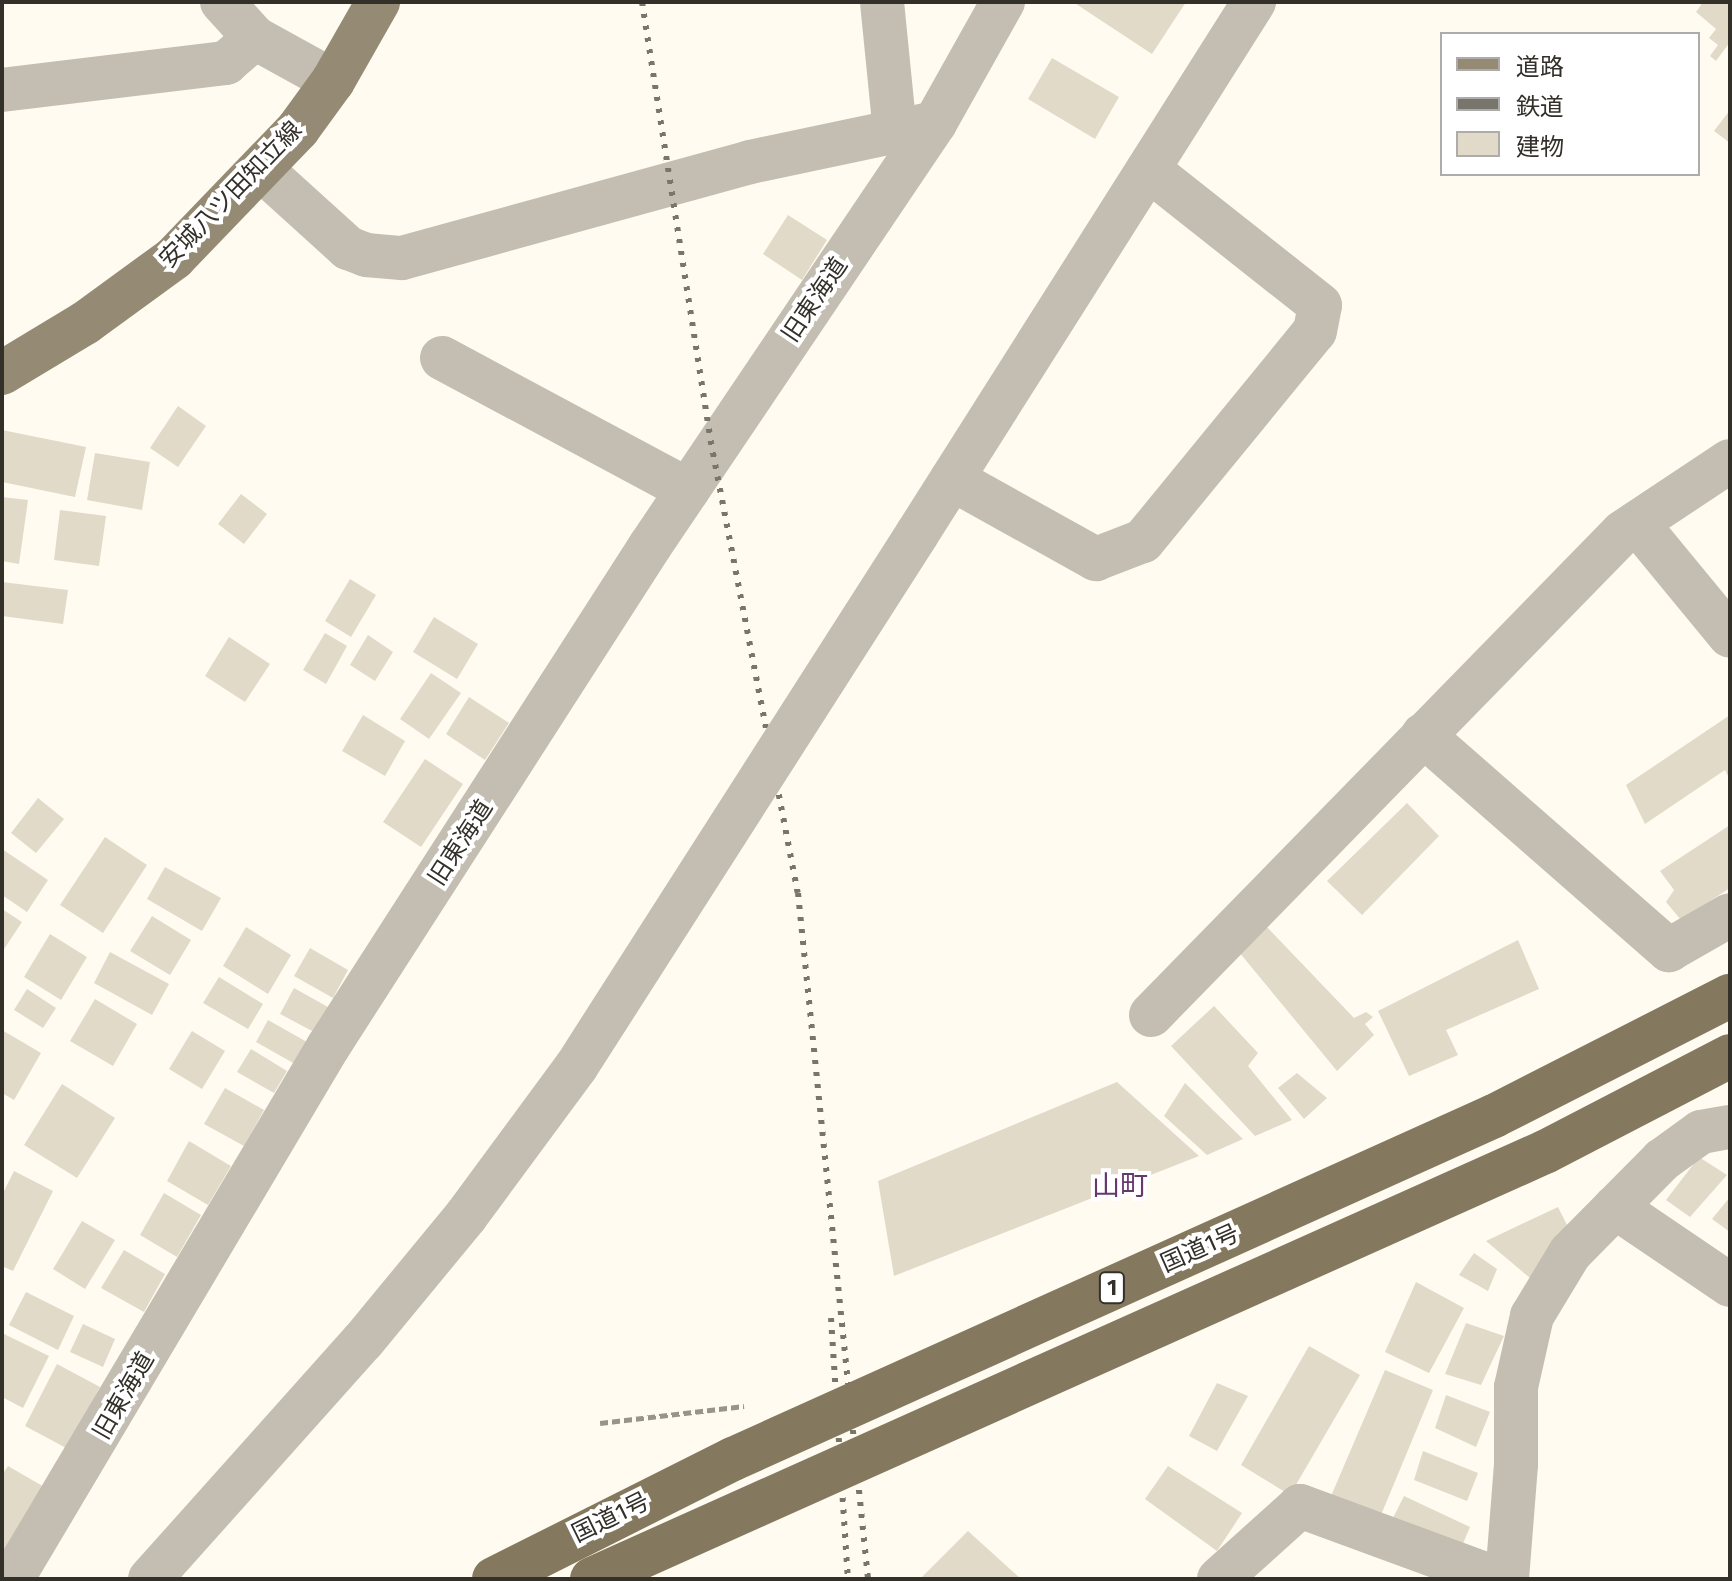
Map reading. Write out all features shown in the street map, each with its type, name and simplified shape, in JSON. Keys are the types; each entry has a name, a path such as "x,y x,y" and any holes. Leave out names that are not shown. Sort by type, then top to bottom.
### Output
{"highway":[{"name":"国道1号","path":"494,1579 733,1459 1494,1116 1730,996"},
{"name":"国道1号","path":"592,1579 1545,1152 1730,1056"}],"main road":[{"name":"安城八ツ田知立線","path":"2,373 85,323 174,258 262,170 333,81 378,2"}],"street":[{"path":"222,2 255,38 333,81"},
{"path":"262,170 348,248 366,255 402,258 736,165 915,128 882,2"},
{"name":"旧東海道","path":"12,1579 328,1047 688,490 915,128 1003,2"},
{"path":"150,1579 363,1341 466,1216 576,1067 1254,2"},
{"path":"2,90 226,63 255,38"},
{"path":"952,479 1096,559 1143,541 1315,331 1320,305 1148,169"},
{"path":"442,358 688,490"},
{"path":"1151,1015 1423,735 1637,523 1730,461"},
{"path":"1637,523 1730,636"},
{"path":"1423,735 1669,950 1730,915"},
{"path":"1507,1579 1516,1387 1532,1316 1570,1253 1662,1160 1701,1132 1730,1127"},
{"path":"1615,1207 1730,1285"},
{"path":"1219,1579 1300,1506 1498,1579"}],"path":[{"path":"600,1423 754,1405"}],"building":[{"path":"1073,2 1186,2 1152,54"},
{"path":"1703,2 1730,2 1730,42 1716,61 1710,56 1718,45 1709,38 1716,29 1696,12"},
{"path":"1052,58 1119,97 1095,139 1028,99"},
{"path":"1730,110 1730,143 1714,131"},
{"path":"788,215 827,240 802,280 763,254"},
{"path":"178,406 206,426 178,467 150,448"},
{"path":"2,430 86,447 75,497 2,482"},
{"path":"95,453 150,462 142,510 87,500"},
{"path":"241,494 267,514 244,544 218,524"},
{"path":"2,497 28,500 19,564 2,561"},
{"path":"60,510 106,516 99,566 54,560"},
{"path":"350,579 376,595 351,637 325,621"},
{"path":"2,582 68,590 63,624 2,616"},
{"path":"434,617 478,644 457,679 413,652"},
{"path":"325,633 347,646 326,684 303,670"},
{"path":"368,635 393,652 375,681 350,665"},
{"path":"229,637 270,664 245,702 205,676"},
{"path":"431,673 461,693 429,739 400,719"},
{"path":"469,697 509,723 485,760 446,734"},
{"path":"363,715 405,741 385,776 342,751"},
{"path":"1730,715 1730,780 1725,770 1645,824 1626,785"},
{"path":"425,759 463,784 421,847 383,822"},
{"path":"38,798 64,819 36,853 11,833"},
{"path":"1407,803 1439,836 1362,915 1327,881"},
{"path":"1730,825 1730,888 1681,920 1666,902 1674,890 1660,871"},
{"path":"105,837 147,865 103,933 60,905"},
{"path":"2,849 48,880 27,912 2,895"},
{"path":"165,867 221,898 202,931 147,899"},
{"path":"2,909 22,922 2,952"},
{"path":"152,916 191,940 170,975 130,951"},
{"path":"1266,926 1354,1018 1366,1012 1373,1017 1365,1024 1374,1035 1337,1071 1239,952"},
{"path":"246,927 291,955 268,994 223,966"},
{"path":"50,934 87,957 61,1000 24,977"},
{"path":"1518,940 1539,989 1446,1030 1458,1055 1409,1076 1378,1011"},
{"path":"310,948 348,970 333,998 294,976"},
{"path":"110,952 169,984 152,1015 94,983"},
{"path":"219,977 263,1004 248,1029 203,1003"},
{"path":"294,988 328,1007 314,1032 280,1014"},
{"path":"27,989 56,1008 43,1028 14,1010"},
{"path":"95,999 137,1024 113,1066 70,1041"},
{"path":"1214,1006 1258,1053 1248,1066 1292,1120 1255,1136 1171,1046"},
{"path":"268,1020 307,1042 295,1064 256,1042"},
{"path":"2,1030 41,1053 14,1100 2,1093"},
{"path":"192,1031 225,1051 202,1089 169,1069"},
{"path":"251,1049 287,1071 274,1093 237,1072"},
{"path":"1297,1073 1327,1098 1304,1119 1278,1088"},
{"path":"1117,1082 1199,1156 894,1276 878,1181"},
{"path":"1185,1083 1243,1139 1207,1155 1164,1116"},
{"path":"62,1084 115,1118 77,1178 24,1145"},
{"path":"225,1088 264,1110 244,1146 204,1124"},
{"path":"189,1141 231,1166 208,1205 167,1181"},
{"path":"1699,1157 1727,1175 1690,1217 1666,1200"},
{"path":"14,1171 53,1191 13,1271 2,1266 2,1195"},
{"path":"164,1193 201,1215 177,1257 140,1235"},
{"path":"1730,1197 1730,1232 1712,1219"},
{"path":"1558,1207 1569,1229 1530,1278 1486,1241"},
{"path":"82,1221 115,1240 85,1289 53,1269"},
{"path":"124,1250 165,1274 144,1312 101,1288"},
{"path":"1474,1253 1497,1269 1488,1291 1459,1275"},
{"path":"1416,1282 1464,1308 1429,1373 1385,1352"},
{"path":"26,1292 74,1316 58,1350 9,1325"},
{"path":"1466,1323 1504,1336 1481,1385 1445,1374"},
{"path":"83,1324 115,1339 103,1367 70,1352"},
{"path":"2,1333 49,1356 23,1408 2,1397"},
{"path":"1309,1346 1360,1375 1290,1495 1241,1465"},
{"path":"57,1364 100,1387 68,1449 25,1426"},
{"path":"1385,1370 1433,1390 1381,1515 1331,1496"},
{"path":"1217,1383 1248,1396 1217,1451 1189,1436"},
{"path":"1446,1395 1490,1412 1476,1447 1435,1428"},
{"path":"1423,1451 1478,1473 1467,1501 1414,1480"},
{"path":"8,1466 46,1488 2,1564 2,1475"},
{"path":"1168,1466 1242,1513 1217,1551 1145,1499"},
{"path":"1404,1496 1470,1527 1459,1553 1389,1526"},
{"path":"968,1531 1021,1579 920,1579"}],"railway":[{"path":"642,2 713,453 798,893 868,1579"},
{"path":"831,1318 848,1579"}],"district":[{"name":"山町","path":"1120,1186"}]}
